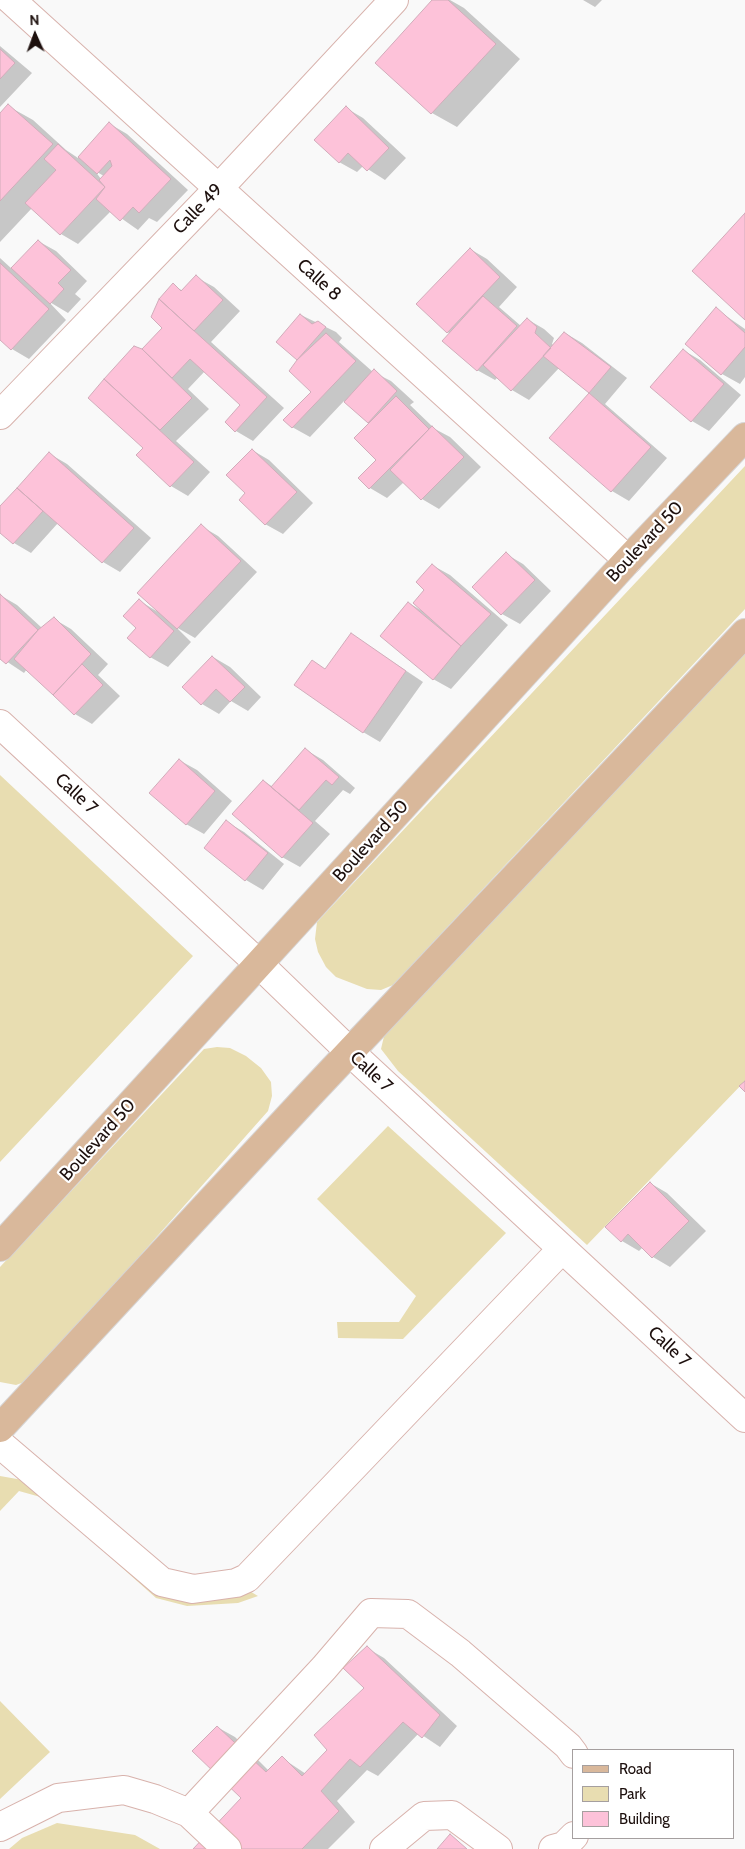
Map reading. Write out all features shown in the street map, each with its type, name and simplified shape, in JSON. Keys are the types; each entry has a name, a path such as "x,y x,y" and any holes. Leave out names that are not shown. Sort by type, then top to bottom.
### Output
{"main road":[{"name":"Boulevard 50","path":"0,1247 628,560 745,437"},
{"path":"0,1428 745,632"}],"street":[{"name":"Calle 8","path":"11,0 628,560"},
{"name":"Calle 49","path":"0,416 218,189 394,0"},
{"name":"Calle 7","path":"0,724 562,1249 743,1412"},
{"path":"0,1444 162,1582 193,1589 236,1583 247,1578 562,1249"},
{"path":"189,1813 324,1668 371,1613 408,1614 460,1654 572,1751"},
{"path":"0,1827 58,1798 124,1790 155,1798 189,1813 227,1849"},
{"path":"384,1849 424,1816 452,1815 498,1849"},
{"path":"553,1849 564,1846 572,1838"}],"green space":[{"path":"745,466 745,609 393,985 381,990 367,989 336,977 326,967 318,952 315,939 317,922"},
{"path":"745,648 745,1081 587,1245 398,1071 381,1049 385,1032"},
{"path":"0,775 193,956 0,1162"},
{"path":"230,1048 246,1056 261,1068 271,1082 272,1096 268,1111 30,1380 16,1385 0,1382 0,1267 204,1049"},
{"path":"388,1126 506,1233 403,1339 338,1338 337,1322 399,1322 416,1296 317,1199"},
{"path":"0,1476 34,1482 164,1587 241,1586 258,1596 238,1603 187,1606 156,1598 44,1498 19,1491 0,1511"},
{"path":"0,1701 50,1752 0,1799"},
{"path":"57,1823 135,1835 160,1849 9,1849 22,1838"}],"building":[{"path":"432,0 448,0 496,44 431,114 375,63"},
{"path":"0,49 15,63 0,79"},
{"path":"8,104 53,144 0,201 0,113"},
{"path":"346,106 389,148 367,171 348,153 339,163 314,140"},
{"path":"109,122 171,179 139,213 133,207 120,221 96,199 105,187 99,180 112,166 110,160 97,174 78,157"},
{"path":"58,144 105,187 60,235 25,203 56,170 44,159"},
{"path":"745,213 745,320 692,271"},
{"path":"38,240 71,270 58,283 64,289 50,304 11,268"},
{"path":"470,248 500,277 447,333 416,304"},
{"path":"0,263 49,309 11,350 0,340"},
{"path":"196,275 223,300 194,331 159,299 173,283 181,291"},
{"path":"483,296 517,326 477,371 442,341"},
{"path":"159,299 267,397 235,432 225,422 240,405 190,359 172,378 142,349 162,328 151,317"},
{"path":"716,307 745,333 745,347 721,375 685,344"},
{"path":"300,314 312,324 318,321 326,327 297,360 276,342"},
{"path":"527,318 537,327 535,333 551,348 511,391 483,365"},
{"path":"564,332 611,367 589,393 543,356"},
{"path":"326,333 356,361 292,428 283,420 311,392 289,371 297,360"},
{"path":"134,346 142,349 192,398 160,430 104,379"},
{"path":"683,349 724,384 691,422 650,387"},
{"path":"374,369 397,391 368,423 344,402"},
{"path":"104,379 194,462 170,487 136,455 143,448 88,398"},
{"path":"589,393 651,447 611,492 549,438"},
{"path":"396,396 429,429 369,489 358,478 376,460 354,438"},
{"path":"432,426 464,457 421,500 390,470"},
{"path":"252,449 297,492 265,525 239,500 245,493 226,475"},
{"path":"49,452 134,528 102,563 17,488"},
{"path":"17,488 43,511 13,544 0,533 0,506"},
{"path":"201,524 241,561 177,629 137,593"},
{"path":"506,552 535,580 501,615 472,587"},
{"path":"432,564 491,614 461,646 413,603 424,590 416,582"},
{"path":"0,594 38,630 6,664 0,659"},
{"path":"139,599 174,631 150,658 127,638 136,628 123,616"},
{"path":"408,602 461,646 433,680 380,636"},
{"path":"54,617 91,654 53,695 14,659 38,630"},
{"path":"351,633 406,671 363,733 294,685 312,660 325,669"},
{"path":"212,656 245,687 230,702 216,689 201,705 182,687"},
{"path":"82,664 103,685 74,715 53,695"},
{"path":"305,748 339,777 332,785 326,780 299,810 271,787"},
{"path":"179,759 215,791 186,825 149,793"},
{"path":"263,780 313,823 282,858 232,814"},
{"path":"226,820 268,853 245,881 204,848"},
{"path":"745,1081 745,1092 739,1086"},
{"path":"650,1182 689,1221 652,1258 628,1234 621,1242 605,1227"},
{"path":"367,1646 440,1715 422,1738 403,1722 360,1767 350,1759 321,1791 339,1811 302,1849 193,1849 241,1798 192,1751 217,1726 266,1772 282,1756 302,1776 327,1750 314,1735 364,1688 343,1668"},
{"path":"450,1834 467,1849 437,1849"}]}
